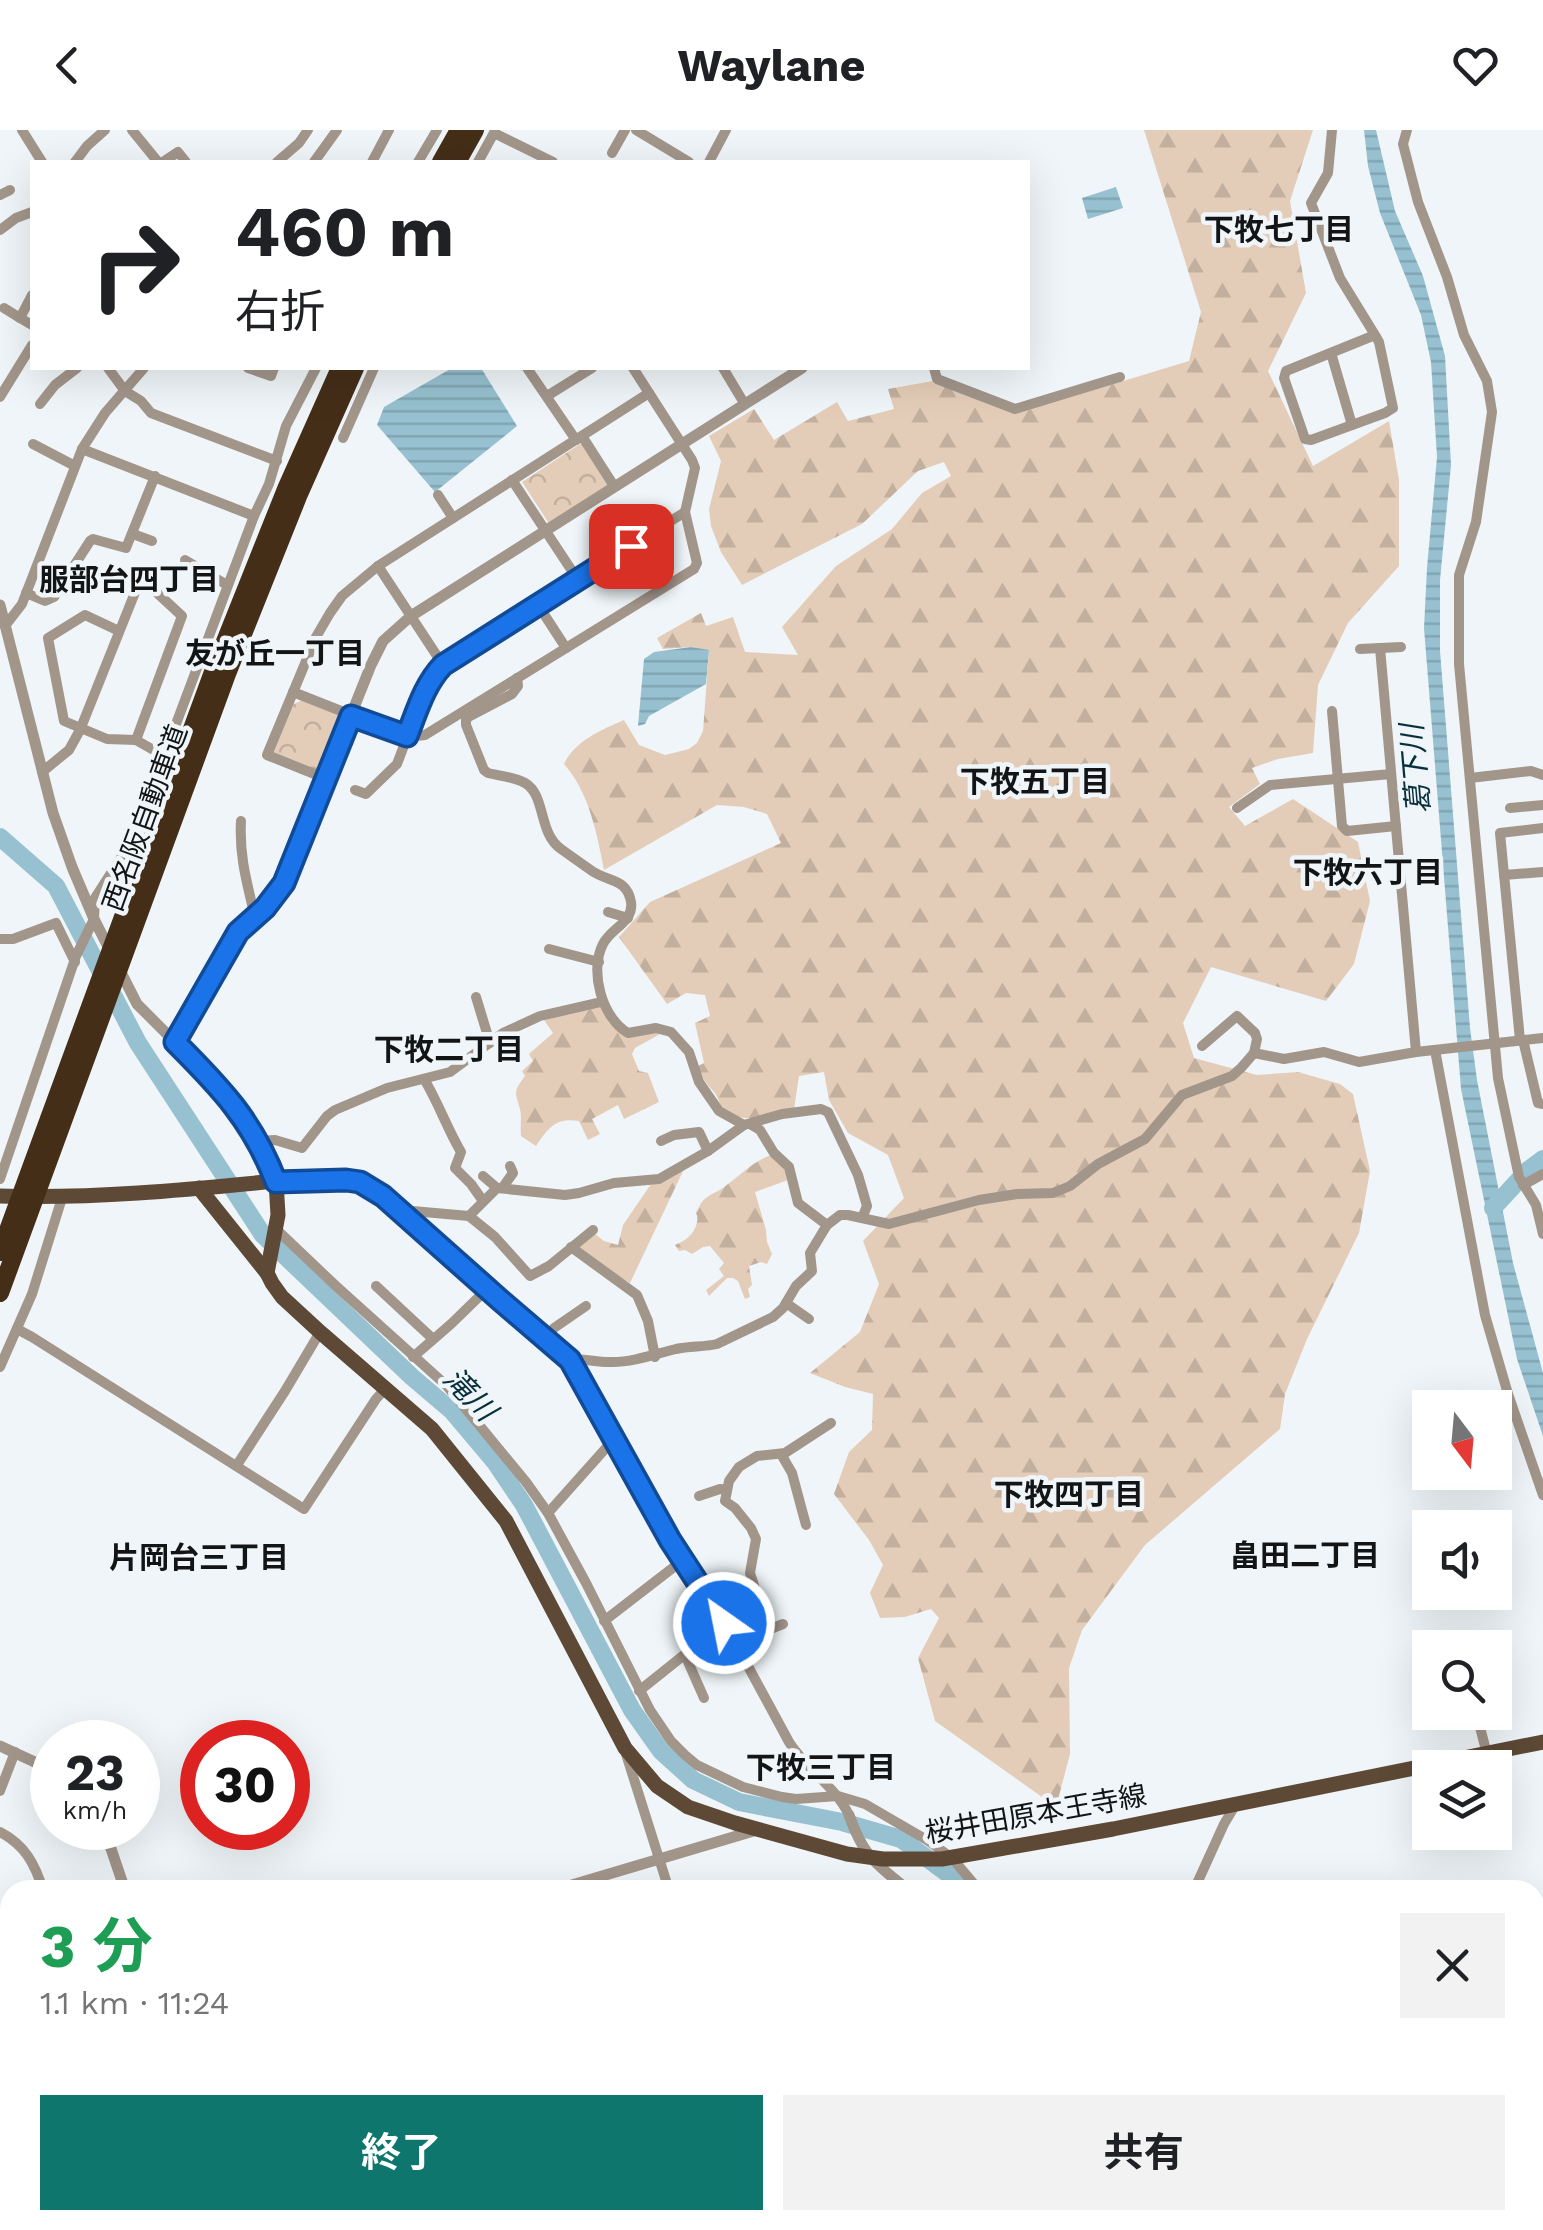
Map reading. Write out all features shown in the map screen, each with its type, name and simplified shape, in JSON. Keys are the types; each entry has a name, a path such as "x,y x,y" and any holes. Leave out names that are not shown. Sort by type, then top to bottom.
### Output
{"highway":[{"path":"442,160 459,130"},
{"path":"459,160 488,131"},
{"name":"西名阪自動車道","path":"31,1187 98,1020 119,947 236,614 339,370"},
{"name":"西名阪自動車道","path":"0,1293 91,1002 119,947 263,581 353,370"},
{"name":"西名阪自動車道","path":"0,1252 24,1207"}],"main road":[{"path":"0,1196 62,1198 276,1182 276,1230 267,1267"},
{"name":"桜井田原本王寺線","path":"207,1188 267,1267 282,1297 432,1429 506,1521 624,1748 657,1786 707,1815 822,1848 896,1860 947,1859 1412,1769"},
{"name":"桜井田原本王寺線","path":"1506,1750 1543,1742"}],"street":[{"path":"22,130 41,160"},
{"path":"76,160 105,130"},
{"path":"132,130 158,160"},
{"path":"279,160 308,130"},
{"path":"315,160 337,130"},
{"path":"373,160 389,130"},
{"path":"419,160 437,130"},
{"path":"612,153 625,130"},
{"path":"636,130 668,157"},
{"path":"710,160 726,130"},
{"path":"1332,130 1328,173 1311,202 1340,278 1379,342 1394,408 1305,439 1284,378 1286,371 1374,336"},
{"path":"1406,130 1403,144 1418,202 1448,276 1464,335 1482,368 1490,394 1492,412 1476,522 1459,574 1460,664 1498,1078 1514,1159 1536,1205 1543,1234"},
{"path":"479,160 488,131 549,160"},
{"path":"164,160 178,152 184,160"},
{"path":"0,230 30,213"},
{"path":"20,318 30,298"},
{"path":"4,308 30,323"},
{"path":"0,397 30,348"},
{"path":"1332,353 1352,425"},
{"path":"40,404 74,370"},
{"path":"109,370 125,391 151,413 277,461"},
{"path":"5,626 22,604 82,449 142,370"},
{"path":"0,1180 76,960 94,919 94,898 124,853 269,484 286,426 315,370"},
{"path":"344,438 373,370"},
{"path":"528,370 614,486"},
{"path":"546,396 589,370"},
{"path":"293,692 407,736 425,734 694,569 698,562 685,512 694,468 634,370"},
{"path":"728,370 744,403"},
{"path":"175,1042 232,941 284,883 376,654 390,634 411,616 799,370"},
{"path":"935,370 937,378 1015,409 1120,376"},
{"path":"327,779 268,755 316,637 342,596 378,566 649,393"},
{"path":"33,444 75,466"},
{"path":"82,449 254,516"},
{"path":"26,594 45,602 54,596 93,539 126,548 155,476"},
{"path":"512,480 578,580"},
{"path":"438,495 452,518"},
{"path":"356,790 366,794 397,764 425,690 443,665 685,512"},
{"path":"133,534 152,541"},
{"path":"185,560 228,586"},
{"path":"378,566 443,665"},
{"path":"42,772 68,750 80,730 138,585 155,592 182,616 136,740"},
{"path":"0,605 53,813 69,860 138,1004 243,1116 276,1182 360,1182 400,1210 570,1360 797,1754 838,1796 865,1852 897,1880"},
{"path":"538,605 566,648"},
{"path":"119,631 86,614 48,638 64,721 107,739 136,740 164,756"},
{"path":"1360,649 1402,646"},
{"path":"1380,648 1416,1052"},
{"path":"517,678 518,686 512,694 466,720 484,770 531,788 557,847 593,872 624,884 632,906 628,918 602,944 601,1002 620,1029 628,1033 656,1028 671,1032 689,1052 700,1082 719,1111 760,1130 774,1153 789,1167 798,1203 828,1225"},
{"path":"1332,711 1342,826 1347,832 1396,826"},
{"path":"1470,778 1531,772 1543,776"},
{"path":"1237,808 1270,784 1391,774"},
{"path":"1510,808 1543,805"},
{"path":"242,820 242,862 255,917"},
{"path":"1543,828 1500,833 1521,1040 1538,1103 1543,1104"},
{"path":"1504,875 1543,874"},
{"path":"608,912 628,918"},
{"path":"0,939 56,923 76,960"},
{"path":"549,949 599,962"},
{"path":"476,997 490,1043"},
{"path":"258,1141 275,1140 302,1148 336,1110 387,1088 450,1072 503,1033 540,1016 601,1002"},
{"path":"570,1360 612,1362 718,1344 773,1317 812,1271 810,1254 828,1225 840,1216 889,1224 980,1200 1062,1190 1098,1164 1145,1139 1182,1095 1232,1076 1254,1053 1257,1039 1237,1016 1202,1046"},
{"path":"1254,1053 1284,1059 1324,1052 1359,1062 1543,1038"},
{"path":"1435,1050 1486,1314 1508,1394 1543,1495"},
{"path":"424,1079 459,1147 455,1168 483,1201"},
{"path":"483,1176 500,1188 565,1195 614,1183 660,1180 746,1124 821,1108 828,1112 858,1176 867,1206 862,1218"},
{"path":"661,1142 674,1135 699,1132 708,1151"},
{"path":"469,1216 513,1173 510,1166"},
{"path":"1524,1185 1543,1174"},
{"path":"0,1366 32,1294 62,1198"},
{"path":"400,1210 469,1216 495,1237 530,1276 550,1266 593,1230"},
{"path":"276,1230 458,1396 548,1513 640,1691 672,1742 697,1765 743,1788 782,1797 838,1796 865,1804 927,1840 969,1880"},
{"path":"571,1247 637,1295 648,1321 655,1356"},
{"path":"376,1286 434,1339"},
{"path":"413,1357 487,1289"},
{"path":"786,1303 809,1319"},
{"path":"546,1338 586,1306"},
{"path":"17,1330 304,1510 386,1388"},
{"path":"237,1465 320,1332"},
{"path":"730,1633 744,1609 760,1604 750,1573 756,1540 751,1528 725,1501 733,1473 751,1458 781,1454 831,1423"},
{"path":"548,1513 614,1439"},
{"path":"781,1454 792,1473 806,1525"},
{"path":"699,1496 727,1490"},
{"path":"604,1621 683,1560"},
{"path":"640,1691 710,1635 783,1624"},
{"path":"685,1655 704,1698"},
{"path":"0,1746 30,1759"},
{"path":"624,1748 666,1880"},
{"path":"0,1791 15,1752"},
{"path":"1199,1880 1237,1803"},
{"path":"608,1880 660,1859 757,1830"},
{"path":"0,1832 27,1853 40,1880"},
{"path":"111,1850 122,1880"}],"green space":[{"path":"1144,130 1313,130 1290,201 1306,293 1268,371 1313,466 1389,421 1399,480 1399,566 1348,623 1318,685 1313,753 1252,768 1260,784 1229,807 1245,826 1293,799 1358,842 1370,901 1354,964 1326,1001 1211,967 1183,1023 1194,1058 1257,1075 1298,1072 1340,1084 1353,1094 1370,1171 1359,1233 1307,1339 1285,1394 1280,1429 1145,1545 1082,1630 1069,1668 1070,1754 1056,1807 935,1721 918,1658 939,1618 931,1609 905,1617 880,1618 870,1593 883,1565 834,1494 849,1452 872,1430 873,1394 810,1373 860,1332 879,1284 863,1241 904,1198 888,1155 848,1133 829,1100 824,1072 799,1076 794,1109 748,1118 730,1114 698,1066 704,1063 695,1023 710,1016 705,995 686,993 667,1004 619,937 650,902 781,843 767,814 717,805 604,870 586,800 564,764 582,743 624,720 639,745 665,755 689,749 703,731 709,651 691,647 663,649 657,638 701,613 706,626 733,617 745,652 798,655 782,627 836,566 892,529 922,493 951,476 944,462 918,471 862,524 742,585 721,552 711,526 709,509 721,461 709,436 754,409 774,440 837,402 848,421 894,409 888,389 933,381 1018,413 1189,361 1201,312"},
{"path":"583,442 610,485 550,525 522,482"},
{"path":"302,700 341,716 319,772 271,753 290,706"},
{"path":"600,1005 624,1035 662,1033 635,1048 632,1054 639,1071 648,1073 659,1102 624,1119 618,1105 592,1119 600,1134 588,1140 579,1121 558,1122 536,1146 521,1136 516,1092 525,1076 522,1071 533,1061 529,1054 553,1033 544,1020"},
{"path":"771,1155 784,1166 788,1180 755,1192 772,1254 767,1264 749,1266 750,1297 745,1299 733,1278 727,1278 709,1296 706,1290 724,1276 719,1269 724,1263 710,1246 692,1254 679,1251 675,1245 694,1230 696,1213 704,1200"},
{"path":"684,1169 630,1283 576,1247 595,1234 618,1245 623,1225 651,1184"}],"water":[{"path":"1364,130 1376,130 1395,211 1423,276 1445,356 1451,465 1440,580 1440,651 1470,1028 1513,1263 1543,1373 1543,1436 1517,1359 1461,1089 1424,628 1437,457 1431,362 1421,315 1380,213"},
{"path":"1116,187 1123,208 1088,219 1082,198"},
{"path":"449,370 482,370 517,426 435,492 377,425 384,407"},
{"path":"691,647 709,650 706,684 638,726 644,659 654,652"}],"waterway":[{"name":"滝川","path":"0,837 56,886 138,1043 263,1235 452,1411 495,1462 524,1505 632,1710 661,1751 693,1780 739,1802 842,1822 901,1839 953,1880"},
{"path":"1493,1208 1543,1159"}],"district":[{"name":"下牧七丁目","path":"1279,229"},
{"name":"服部台四丁目","path":"129,579"},
{"name":"友が丘一丁目","path":"275,653"},
{"name":"下牧五丁目","path":"1035,781"},
{"name":"下牧六丁目","path":"1368,872"},
{"name":"下牧二丁目","path":"449,1049"},
{"name":"下牧四丁目","path":"1069,1494"},
{"name":"畠田二丁目","path":"1305,1555"},
{"name":"片岡台三丁目","path":"199,1557"},
{"name":"下牧三丁目","path":"821,1767"}],"route":[{"path":"631,546 443,665 425,690 407,736 351,716 284,883 265,908 238,932 175,1042 243,1116 276,1182 360,1182 400,1210 570,1360 670,1540 724,1623"}],"water label":[{"name":"葛下川","path":"1415,769"}]}
